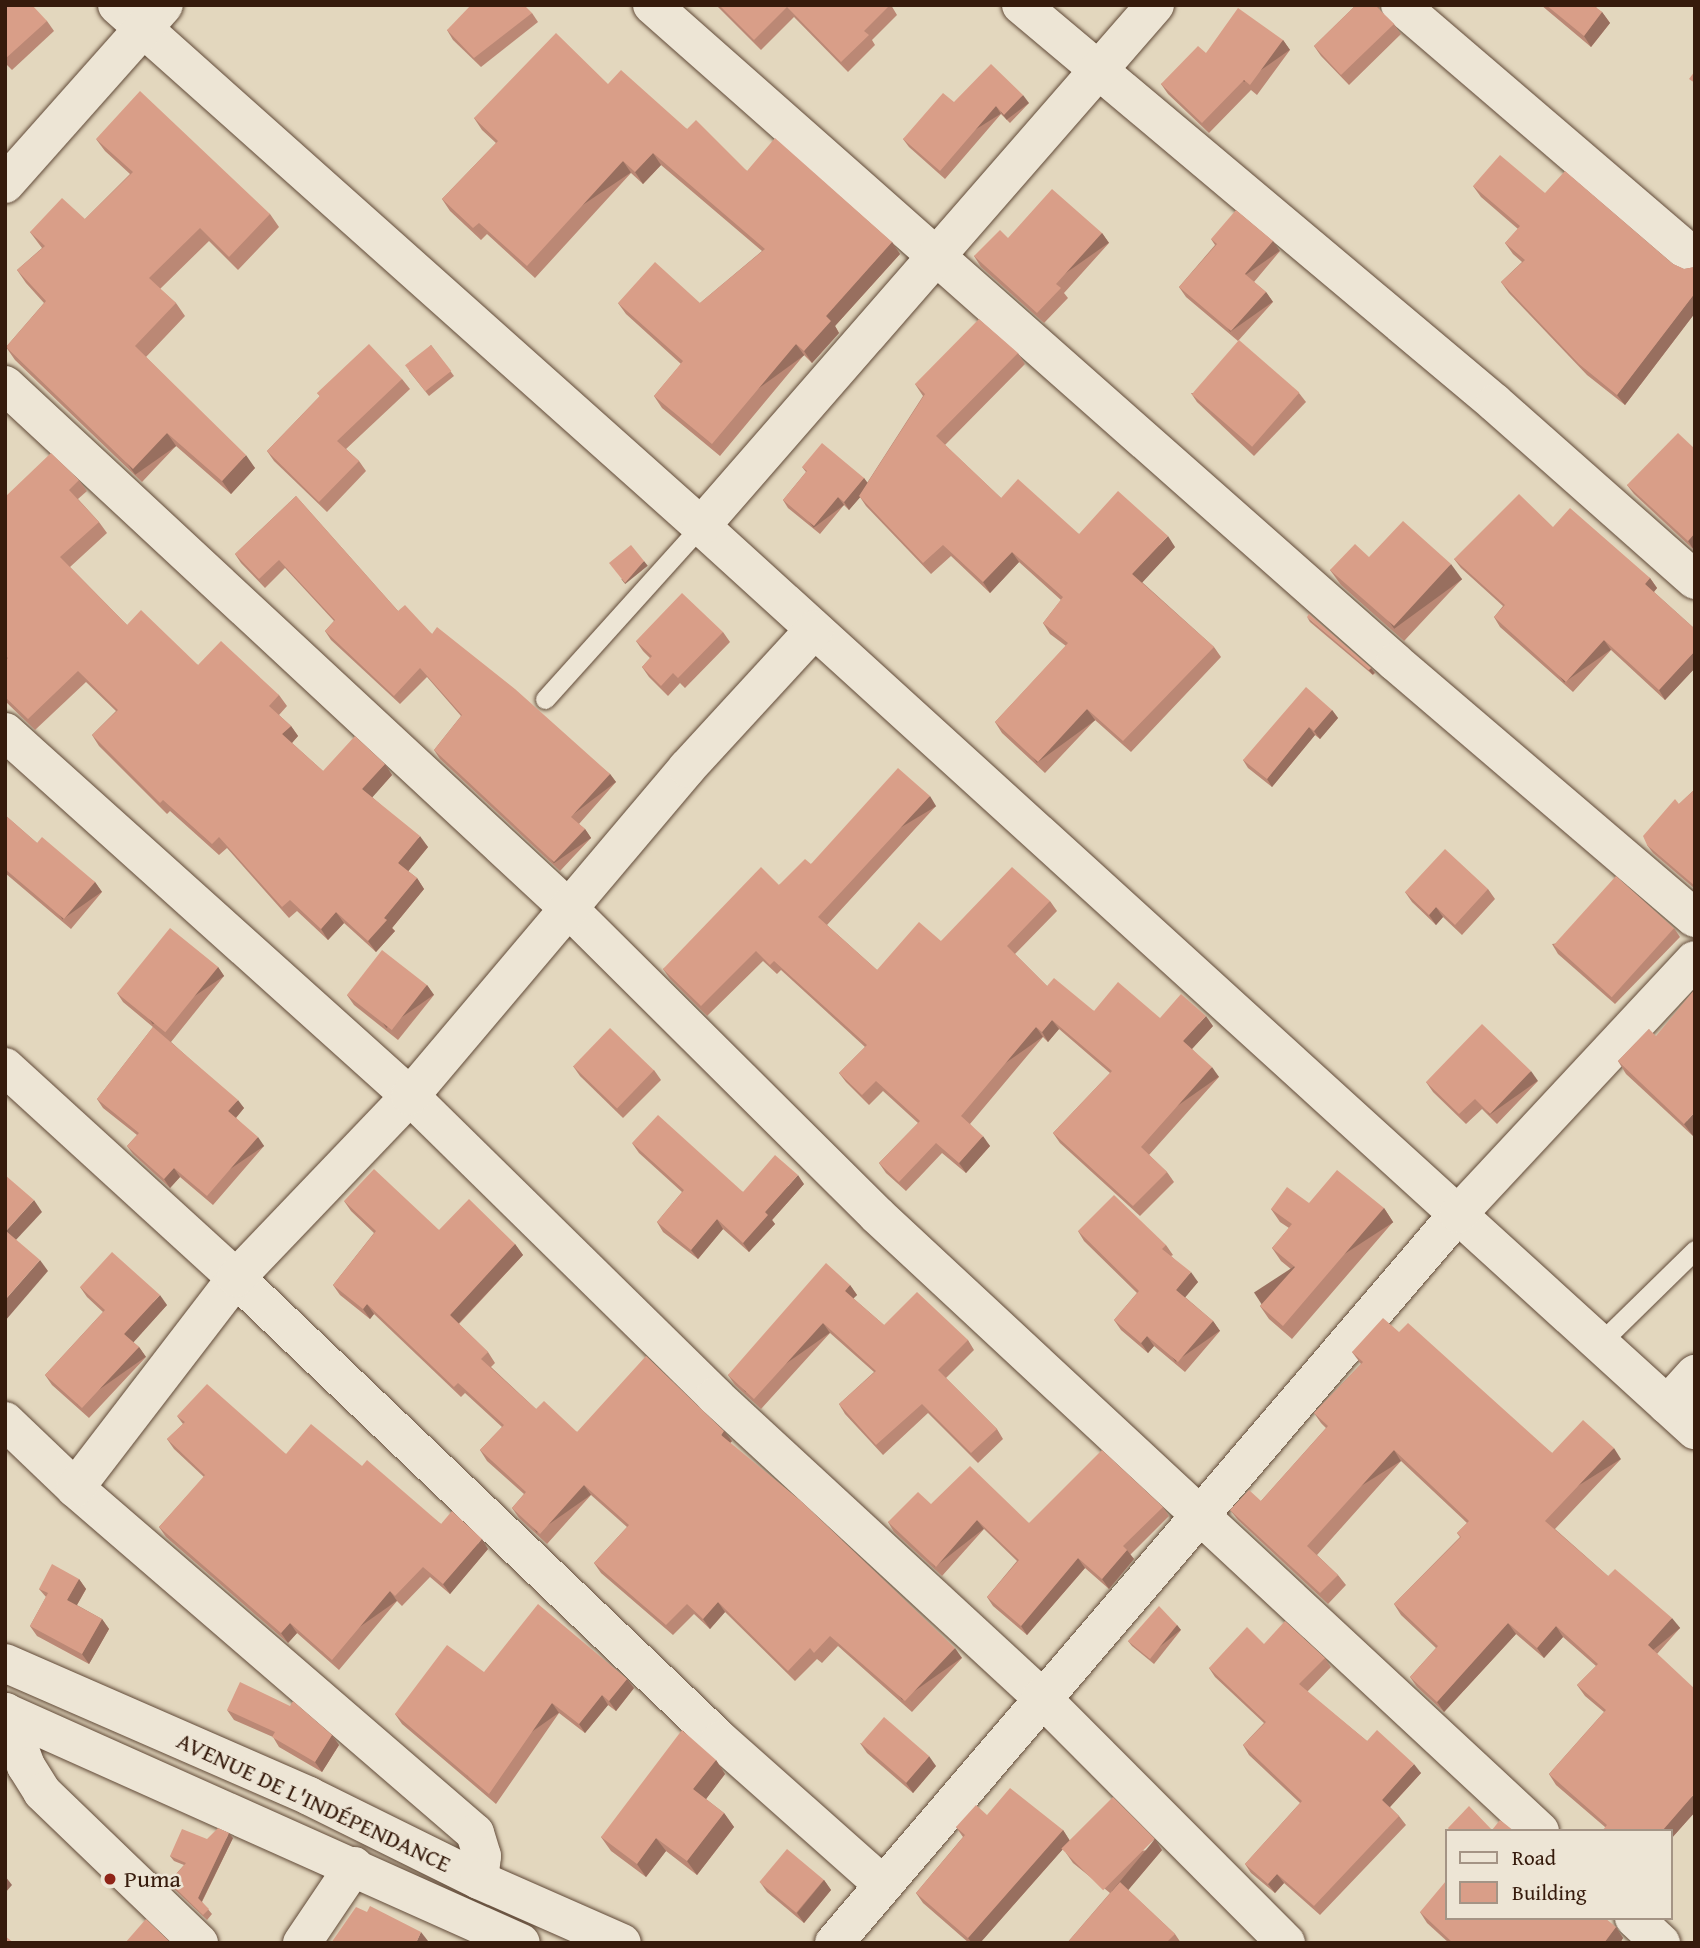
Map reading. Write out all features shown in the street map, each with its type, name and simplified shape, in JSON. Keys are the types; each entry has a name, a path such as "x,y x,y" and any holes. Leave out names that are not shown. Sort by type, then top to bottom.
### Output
{"street":[{"path":"652,5 1395,662 1695,918"},
{"path":"1021,5 1495,403 1695,580"},
{"path":"701,526 938,258 1155,5"},
{"path":"1401,5 1695,258"},
{"path":"5,184 141,13 814,630 1695,1430"},
{"path":"5,385 568,908 877,1214 1538,1829"},
{"path":"75,1488 236,1278 410,1096 687,768 814,630"},
{"path":"5,732 410,1096 715,1396 1041,1697 1286,1943"},
{"path":"834,1943 881,1883 1458,1214 1695,960"},
{"path":"5,1067 236,1278 510,1544 881,1883"},
{"path":"1667,1405 1695,1374"},
{"path":"5,1421 75,1488 475,1833 482,1856 479,1880"},
{"name":"AVENUE DE L'INDÉPENDANCE","path":"5,1663 309,1796 479,1880 622,1943"},
{"path":"6,1712 26,1766 42,1792 199,1943"},
{"name":"AVENUE DE L'INDÉPENDANCE","path":"6,1712 521,1943"},
{"path":"302,1943 354,1866"},
{"path":"1636,1920 1661,1943"}],"lane":[{"path":"545,699 701,526"},
{"path":"1600,1343 1695,1250"}],"building":[{"path":"5,5 32,5 47,21 5,59"},
{"path":"471,5 524,5 532,13 474,58 447,30"},
{"path":"719,5 890,5 864,31 869,35 841,62 787,7 754,40"},
{"path":"1356,5 1375,5 1394,24 1341,75 1314,46"},
{"path":"1546,5 1593,5 1602,12 1584,36"},
{"path":"1238,8 1283,40 1250,85 1244,80 1202,123 1161,84 1198,46 1206,53"},
{"path":"556,33 608,84 621,70 687,129 696,120 747,171 775,138 892,242 826,316 831,321 804,351 796,344 712,444 654,396 683,361 618,303 655,262 700,303 765,249 653,153 635,172 623,161 527,266 479,223 473,228 442,199 498,141 474,118"},
{"path":"991,64 1023,95 1004,115 996,106 940,171 903,139 943,93 954,102"},
{"path":"1695,71 1695,83 1689,79"},
{"path":"140,91 270,214 229,257 200,228 149,278 176,303 135,346 246,455 222,481 167,433 133,469 6,347 46,301 17,270 45,246 30,232 62,198 85,219 133,172 96,139"},
{"path":"1500,155 1545,193 1565,171 1673,264 1684,269 1695,267 1695,293 1617,395 1579,364 1501,282 1525,260 1505,243 1520,226 1473,186"},
{"path":"1052,189 1102,233 1056,284 1061,288 1037,313 974,256 1000,230 1008,238"},
{"path":"1236,210 1273,241 1245,274 1266,292 1231,331 1179,287 1217,244 1211,239"},
{"path":"979,319 1018,353 936,436 1001,498 1018,479 1079,534 1118,491 1168,536 1132,574 1214,647 1123,741 1087,709 1038,762 995,722 1068,643 1043,623 1063,597 1012,552 983,582 943,545 923,563 859,496 925,394 915,384"},
{"path":"1239,340 1299,392 1252,447 1192,394"},
{"path":"369,344 402,379 337,441 359,461 319,502 267,451 320,396 317,393"},
{"path":"431,345 451,371 425,391 405,365"},
{"path":"1678,433 1695,449 1695,533 1688,541 1627,485"},
{"path":"822,443 864,478 844,502 838,497 814,526 783,500 807,471 802,467"},
{"path":"51,453 79,480 69,490 99,522 60,557 127,625 141,610 198,665 221,641 279,695 269,706 291,726 282,734 323,771 355,736 385,764 362,789 420,836 398,863 417,878 384,918 387,920 368,941 336,912 321,929 290,900 282,907 219,837 212,844 163,800 160,803 92,735 118,710 78,671 28,719 5,697 5,662 8,658 5,655 5,497"},
{"path":"1519,494 1553,527 1570,508 1650,578 1645,584 1695,629 1695,651 1659,690 1604,640 1566,682 1494,617 1505,605 1454,559"},
{"path":"296,496 398,611 405,605 432,634 437,627 515,689 610,774 571,817 585,829 554,862 434,750 462,715 420,668 394,696 325,631 335,620 279,560 259,579 235,554"},
{"path":"1403,521 1451,564 1394,626 1330,570 1355,544 1369,557"},
{"path":"631,545 644,561 625,583 609,563"},
{"path":"682,593 723,632 678,678 673,673 661,686 642,667 652,656 636,641"},
{"path":"1309,614 1371,668 1369,670 1307,617"},
{"path":"1306,687 1332,710 1314,731 1309,727 1267,779 1243,760"},
{"path":"898,768 930,796 818,917 877,970 919,922 941,941 1012,867 1050,901 1007,946 1047,986 1054,978 1094,1011 1118,982 1160,1018 1181,994 1206,1016 1183,1041 1212,1067 1141,1147 1167,1172 1133,1206 1053,1133 1112,1071 1052,1020 1042,1032 1036,1027 961,1116 983,1136 959,1163 936,1143 899,1182 879,1163 920,1121 876,1081 862,1095 839,1073 867,1045 774,961 770,965 756,951 701,1006 663,969 761,867 779,885 805,859 811,864"},
{"path":"1695,789 1695,886 1647,845 1643,836 1675,799 1679,804"},
{"path":"5,815 37,843 42,837 95,882 64,919 5,869"},
{"path":"1445,849 1488,889 1455,925 1436,907 1429,915 1405,892"},
{"path":"1616,876 1674,928 1612,997 1554,945"},
{"path":"170,928 218,967 165,1032 117,993"},
{"path":"382,950 427,985 392,1030 347,995"},
{"path":"1695,989 1695,1112 1684,1124 1618,1061 1649,1029 1656,1036"},
{"path":"1482,1024 1531,1071 1490,1114 1475,1099 1459,1114 1426,1082"},
{"path":"153,1027 238,1100 228,1111 258,1137 207,1196 174,1168 164,1179 127,1146 139,1133 97,1099"},
{"path":"610,1028 654,1070 617,1108 573,1066"},
{"path":"658,1115 743,1192 775,1155 798,1175 765,1212 768,1215 743,1243 717,1219 691,1250 657,1222 684,1190 632,1143"},
{"path":"374,1169 439,1230 469,1199 515,1244 450,1315 488,1352 481,1359 536,1409 544,1401 577,1432 646,1356 724,1431 721,1435 802,1502 955,1648 905,1701 830,1636 814,1653 810,1648 788,1671 718,1602 703,1619 687,1604 666,1625 594,1563 629,1525 584,1485 540,1534 512,1508 526,1492 480,1450 504,1425 458,1383 454,1387 367,1304 363,1309 333,1285 376,1231 344,1201"},
{"path":"1337,1170 1384,1208 1283,1326 1260,1306 1295,1267 1272,1248 1292,1224 1271,1209 1287,1187 1309,1203"},
{"path":"5,1175 34,1200 6,1231 40,1260 5,1300"},
{"path":"1114,1195 1166,1245 1162,1249 1191,1272 1176,1290 1213,1321 1178,1362 1147,1336 1141,1343 1114,1320 1139,1291 1078,1231"},
{"path":"112,1252 160,1295 124,1334 139,1347 82,1408 45,1375 105,1310 80,1287"},
{"path":"826,1263 850,1285 845,1291 884,1325 917,1292 968,1340 938,1370 997,1429 971,1453 922,1404 876,1445 839,1404 876,1371 823,1323 754,1399 728,1375"},
{"path":"1383,1318 1399,1332 1408,1323 1552,1453 1583,1420 1614,1448 1545,1521 1608,1576 1615,1569 1672,1618 1648,1645 1695,1689 1695,1793 1664,1829 1604,1829 1607,1825 1549,1774 1606,1710 1577,1685 1598,1664 1556,1626 1537,1648 1508,1623 1437,1702 1410,1677 1438,1646 1394,1604 1461,1537 1457,1533 1469,1521 1394,1450 1307,1546 1338,1575 1320,1593 1230,1510 1249,1490 1261,1501 1328,1426 1314,1413 1363,1362 1352,1352"},
{"path":"207,1384 286,1454 311,1424 362,1466 367,1460 441,1524 452,1511 482,1539 443,1584 423,1567 395,1596 390,1591 332,1660 290,1623 281,1633 159,1527 205,1475 167,1439 185,1422 177,1416"},
{"path":"1102,1450 1163,1507 1123,1546 1127,1550 1102,1579 1078,1558 1021,1626 987,1597 1019,1560 977,1520 936,1567 888,1522 918,1492 931,1504 970,1466 1029,1523"},
{"path":"52,1564 79,1579 67,1600 102,1619 82,1654 30,1626 48,1593 39,1589"},
{"path":"538,1604 627,1679 609,1701 602,1695 579,1724 552,1703 489,1794 395,1714 447,1645 484,1672"},
{"path":"1159,1606 1177,1625 1150,1659 1128,1641"},
{"path":"1285,1621 1325,1658 1299,1684 1367,1741 1377,1730 1414,1764 1382,1800 1399,1816 1314,1906 1277,1874 1268,1884 1245,1864 1302,1801 1243,1745 1266,1722 1209,1668 1247,1627 1264,1644"},
{"path":"240,1682 290,1706 293,1701 332,1735 315,1762 272,1737 275,1732 227,1710"},
{"path":"884,1717 929,1756 906,1783 861,1743"},
{"path":"682,1730 716,1760 693,1789 724,1813 687,1861 656,1838 637,1864 601,1837"},
{"path":"1010,1788 1063,1830 968,1938 916,1893 965,1835 956,1827 976,1805 987,1815"},
{"path":"1113,1797 1155,1839 1103,1890 1061,1849"},
{"path":"1469,1806 1491,1829 1449,1829"},
{"path":"1500,1820 1511,1829 1493,1829"},
{"path":"218,1828 229,1833 198,1898 209,1909 203,1915 169,1882 186,1863 170,1856 182,1829 207,1839"},
{"path":"787,1849 824,1880 796,1913 759,1882"},
{"path":"1120,1882 1175,1934 1166,1943 1067,1943"},
{"path":"1444,1883 1444,1920 1607,1920 1616,1927 1604,1943 1453,1943 1420,1912"},
{"path":"370,1906 421,1932 416,1943 331,1943 356,1907 367,1912"},
{"path":"146,1919 171,1943 125,1943"},
{"path":"5,1936 14,1943 5,1943"}],"place":[{"name":"Puma","path":"110,1879"}]}
